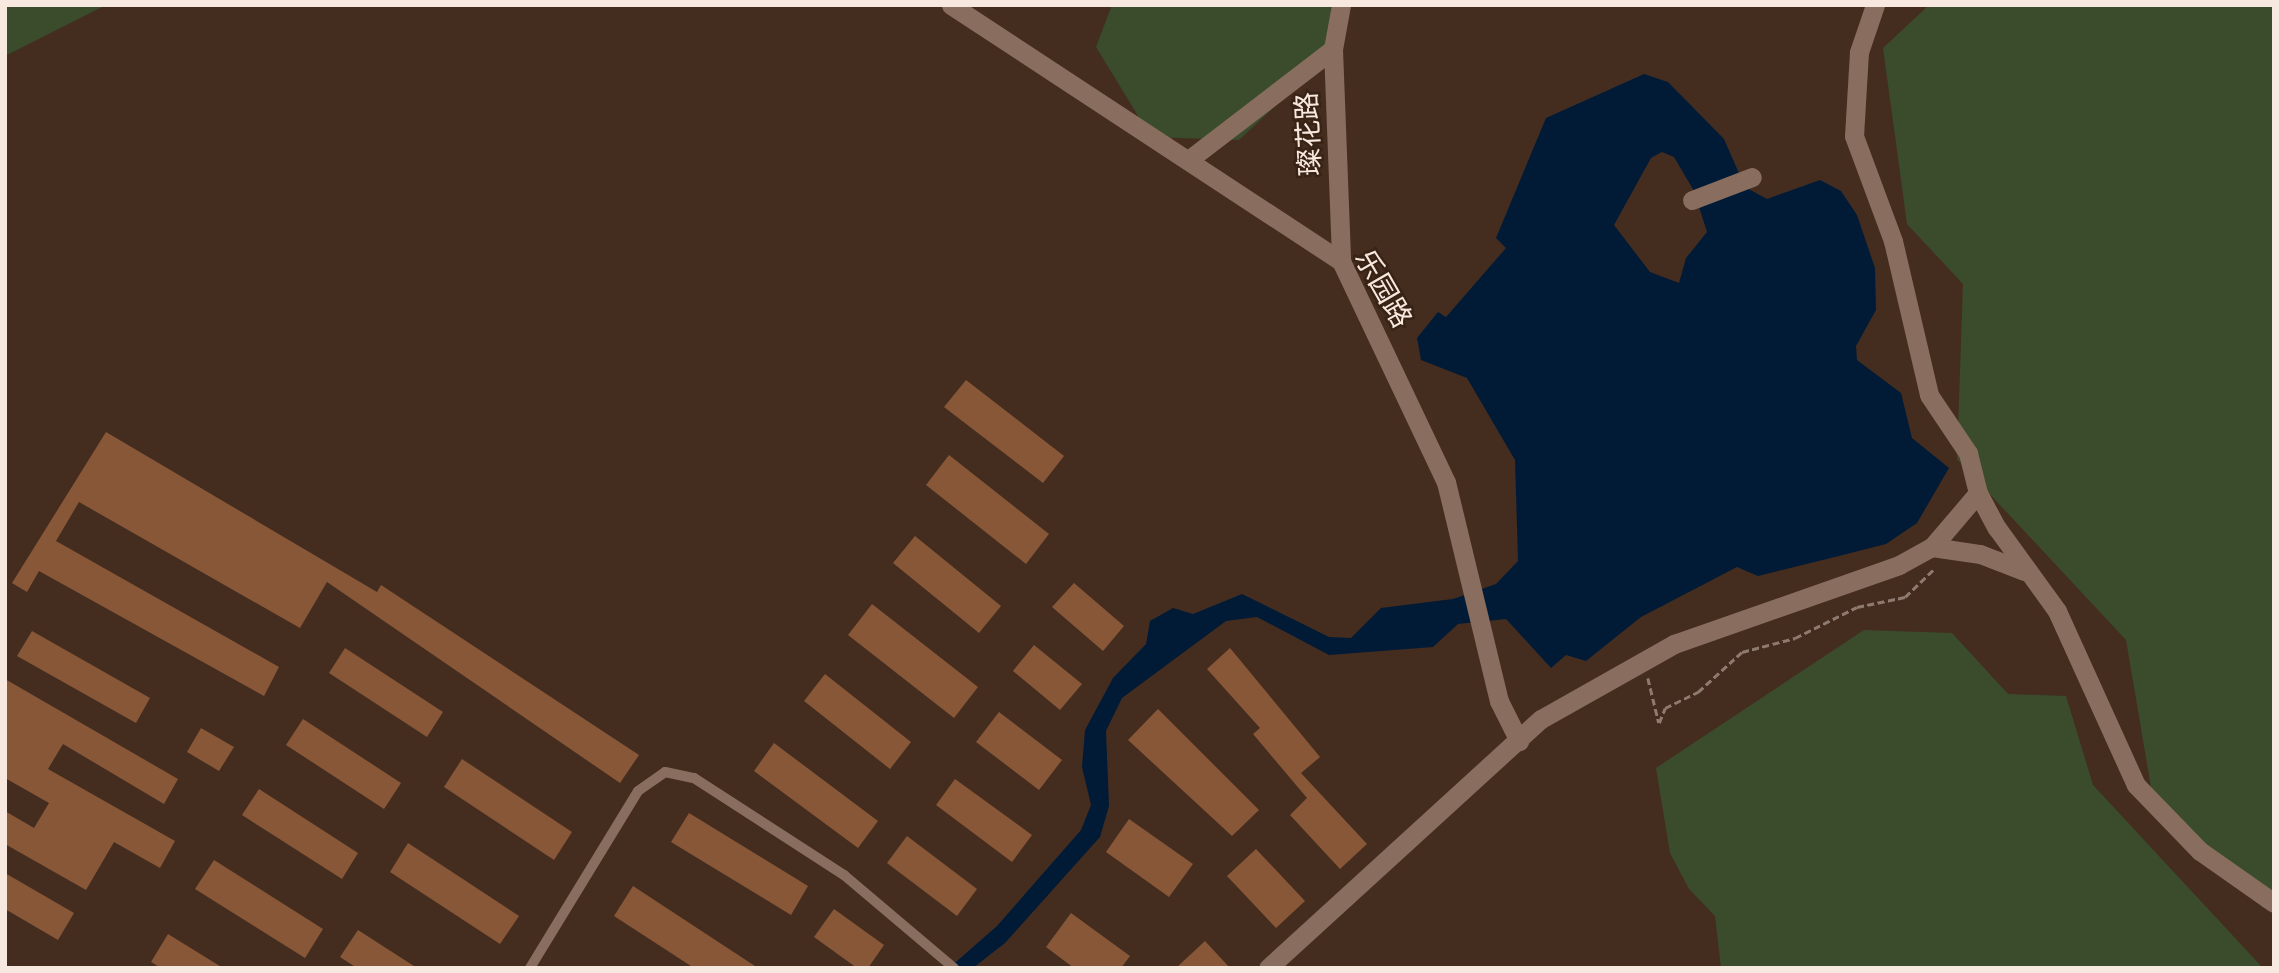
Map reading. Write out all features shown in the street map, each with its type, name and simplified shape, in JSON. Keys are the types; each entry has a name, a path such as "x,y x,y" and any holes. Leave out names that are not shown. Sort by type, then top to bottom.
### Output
{"street":[{"name":"乐园路","path":"951,5 1191,158 1341,261 1428,437 1472,581 1499,701 1519,741"},
{"name":"璨花路","path":"1341,5 1333,49 1341,261"},
{"path":"1875,5 1859,52 1854,136 1893,241 1929,395 1968,453 1978,493 2024,571 2057,611 2136,785 2200,851 2274,903"},
{"path":"1191,158 1333,49"},
{"path":"1692,200 1752,177"},
{"path":"1268,968 1519,741 1587,688 1723,623 1875,575 1932,547 1978,493"},
{"path":"1932,547 1980,554 2024,571"}],"lane":[{"path":"530,968 639,791 665,772 694,778 844,875 952,966"}],"path":[{"path":"1643,659 1659,723 1665,708 1698,692 1742,652 1795,638 1857,607 1905,597 1935,568 1932,547"}],"green space":[{"path":"5,5 106,5 5,56"},
{"path":"1112,5 1331,5 1329,56 1239,140 1151,137 1096,47"},
{"path":"1929,5 2274,5 2274,908 2263,908 2151,787 2126,640 1957,459 1963,284 1907,224 1883,48"},
{"path":"1864,630 1952,633 2008,694 2066,696 2093,785 2261,966 2274,968 1721,968 1715,916 1689,889 1670,853 1656,768"}],"water":[{"path":"1644,74 1668,82 1724,139 1745,187 1767,199 1820,180 1841,191 1857,215 1875,268 1876,310 1856,346 1857,360 1901,393 1912,438 1949,468 1917,523 1886,544 1758,576 1737,567 1641,617 1586,661 1566,655 1551,668 1506,619 1458,624 1433,647 1329,655 1257,617 1226,621 1122,698 1106,731 1109,806 1100,837 1005,943 973,968 949,968 997,926 1081,830 1091,805 1082,767 1085,730 1113,678 1146,644 1150,621 1173,608 1193,614 1242,594 1329,637 1351,638 1381,608 1453,599 1496,584 1518,561 1515,460 1467,378 1421,360 1417,338 1438,312 1446,317 1506,248 1496,238 1546,118","holes":["1662,152 1674,157 1694,191 1707,232 1686,258 1679,283 1650,272 1614,225 1651,158"]}],"building":[{"path":"966,380 1064,456 1043,483 944,407"},
{"path":"106,432 377,592 381,585 639,755 620,783 327,582 300,628 79,502 56,541 279,667 264,696 39,571 27,592 12,583"},
{"path":"949,455 1049,534 1026,564 926,485"},
{"path":"915,536 1001,606 979,633 893,563"},
{"path":"1074,583 1124,626 1103,651 1052,607"},
{"path":"872,604 978,687 954,718 848,635"},
{"path":"32,631 150,698 136,723 17,656"},
{"path":"1034,645 1082,684 1060,710 1013,671"},
{"path":"345,648 443,712 427,737 329,673"},
{"path":"1230,648 1320,757 1301,773 1367,844 1340,869 1290,815 1307,798 1253,734 1260,728 1207,669"},
{"path":"825,674 911,742 890,769 804,701"},
{"path":"5,679 178,779 164,804 63,744 48,769 175,841 160,868 114,842 86,890 5,844 5,811 34,828 49,803 5,778"},
{"path":"1158,709 1259,810 1232,836 1128,740"},
{"path":"999,712 1062,760 1039,790 976,742"},
{"path":"303,719 401,783 384,809 286,745"},
{"path":"201,728 234,747 219,771 187,752"},
{"path":"774,743 878,821 858,848 754,771"},
{"path":"462,759 572,832 554,860 444,787"},
{"path":"955,779 1032,835 1012,862 936,805"},
{"path":"259,789 358,853 342,879 242,815"},
{"path":"689,813 808,886 791,915 671,842"},
{"path":"1129,819 1193,864 1169,897 1106,852"},
{"path":"907,836 977,889 957,916 887,863"},
{"path":"408,843 519,916 500,944 390,872"},
{"path":"1256,849 1305,901 1276,928 1227,876"},
{"path":"214,860 323,929 305,958 195,889"},
{"path":"5,873 74,913 58,940 5,909"},
{"path":"633,886 758,968 694,968 614,916"},
{"path":"834,909 884,945 868,968 857,968 814,937"},
{"path":"1071,913 1130,956 1121,968 1074,968 1046,947"},
{"path":"358,930 417,968 357,968 340,957"},
{"path":"168,934 223,968 161,968 151,962"},
{"path":"1205,941 1230,968 1176,968"}]}
